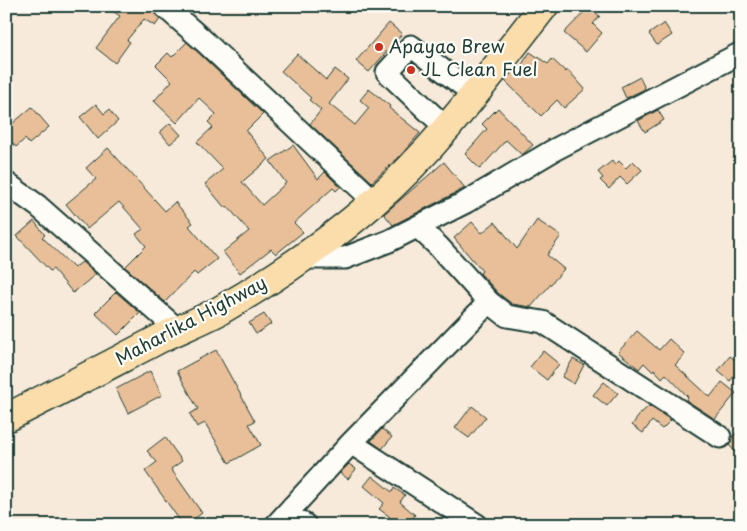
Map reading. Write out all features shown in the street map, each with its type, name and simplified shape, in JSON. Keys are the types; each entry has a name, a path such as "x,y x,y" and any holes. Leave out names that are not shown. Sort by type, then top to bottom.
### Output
{"main road":[{"name":"Maharlika Highway","path":"6,418 217,312 304,258 375,202 423,155 544,6"}],"street":[{"path":"164,6 205,42 375,202"},
{"path":"446,128 386,72 411,46 474,94"},
{"path":"304,258 345,258 389,241 466,202 554,150 741,53"},
{"path":"6,184 38,206 178,330"},
{"path":"418,227 489,302 506,316 543,322 720,437"},
{"path":"305,525 282,519 351,443 489,302"},
{"path":"351,443 477,525"}],"building":[{"path":"105,6 152,6 152,10 160,19 155,26 144,19 127,40 130,42 115,63 96,48 120,16"},
{"path":"588,8 600,16 593,24 602,33 586,52 564,33"},
{"name":"Apayao Brew","path":"389,23 402,34 369,72 356,61"},
{"path":"664,23 672,35 657,45 649,34"},
{"path":"187,42 263,114 246,131 269,159 242,182 262,205 286,183 270,161 293,145 318,179 325,172 340,187 336,191 333,188 294,223 303,232 276,254 271,249 240,273 223,252 249,231 227,206 225,208 205,184 223,169 197,142 213,127 208,122 216,114 199,98 177,123 154,101 172,81 156,65 168,53 172,57"},
{"path":"530,52 548,64 552,59 566,72 568,70 585,89 564,108 557,100 541,116 505,81 516,67 519,69"},
{"path":"297,54 326,80 335,69 348,79 329,104 355,125 369,108 360,100 369,89 420,133 400,156 372,182 310,124 321,110 309,100 311,98 281,71"},
{"path":"640,77 645,89 626,98 621,87"},
{"path":"96,104 104,114 109,110 118,121 98,139 80,117"},
{"path":"32,107 49,127 29,144 25,139 16,147 6,135 6,129"},
{"path":"498,108 533,145 522,155 506,140 480,169 465,154 487,129 482,124"},
{"path":"658,110 664,120 645,132 638,121"},
{"path":"170,123 181,135 170,144 160,132"},
{"path":"108,148 165,211 175,202 193,223 189,226 217,259 197,275 194,272 165,302 125,267 146,246 136,234 143,229 119,202 87,229 66,204 96,179 86,168"},
{"path":"612,161 615,165 619,161 626,168 633,161 642,170 627,184 620,177 609,189 600,180 603,178 598,172"},
{"path":"444,162 465,188 393,225 384,214"},
{"path":"537,220 561,236 547,255 564,269 531,307 512,304 498,293 480,273 482,271 454,238 472,222 482,233 495,222 517,249"},
{"path":"34,221 45,235 42,237 74,268 82,262 96,274 73,293 53,269 50,271 17,236"},
{"path":"116,292 140,313 118,335 95,313"},
{"path":"264,314 271,324 256,334 249,323"},
{"path":"637,331 659,350 669,339 685,354 675,365 710,397 722,382 736,393 715,419 686,400 688,397 666,374 662,378 654,369 652,371 644,363 639,369 618,352"},
{"path":"216,350 255,421 249,424 261,445 229,463 205,423 197,427 190,414 198,409 177,371"},
{"path":"543,351 559,364 547,380 530,367"},
{"path":"730,356 741,367 730,381 718,371"},
{"path":"573,359 584,365 574,384 562,377"},
{"path":"150,371 162,395 128,413 116,389"},
{"path":"604,382 618,393 607,406 593,395"},
{"path":"472,406 486,417 469,438 455,428"},
{"path":"649,406 671,420 662,429 652,421 643,433 632,425"},
{"path":"382,429 392,437 382,449 371,441"},
{"path":"741,430 741,458 729,445 732,437"},
{"path":"165,437 182,461 171,469 202,513 186,525 183,525 145,471 157,462 147,451"},
{"path":"349,464 356,469 348,479 340,473"},
{"path":"372,476 392,492 394,488 405,495 400,502 415,515 407,525 384,525 390,517 379,509 384,503 364,486"}],"place":[{"name":"Apayao Brew","path":"379,47"},
{"name":"JL Clean Fuel","path":"411,70"}]}
